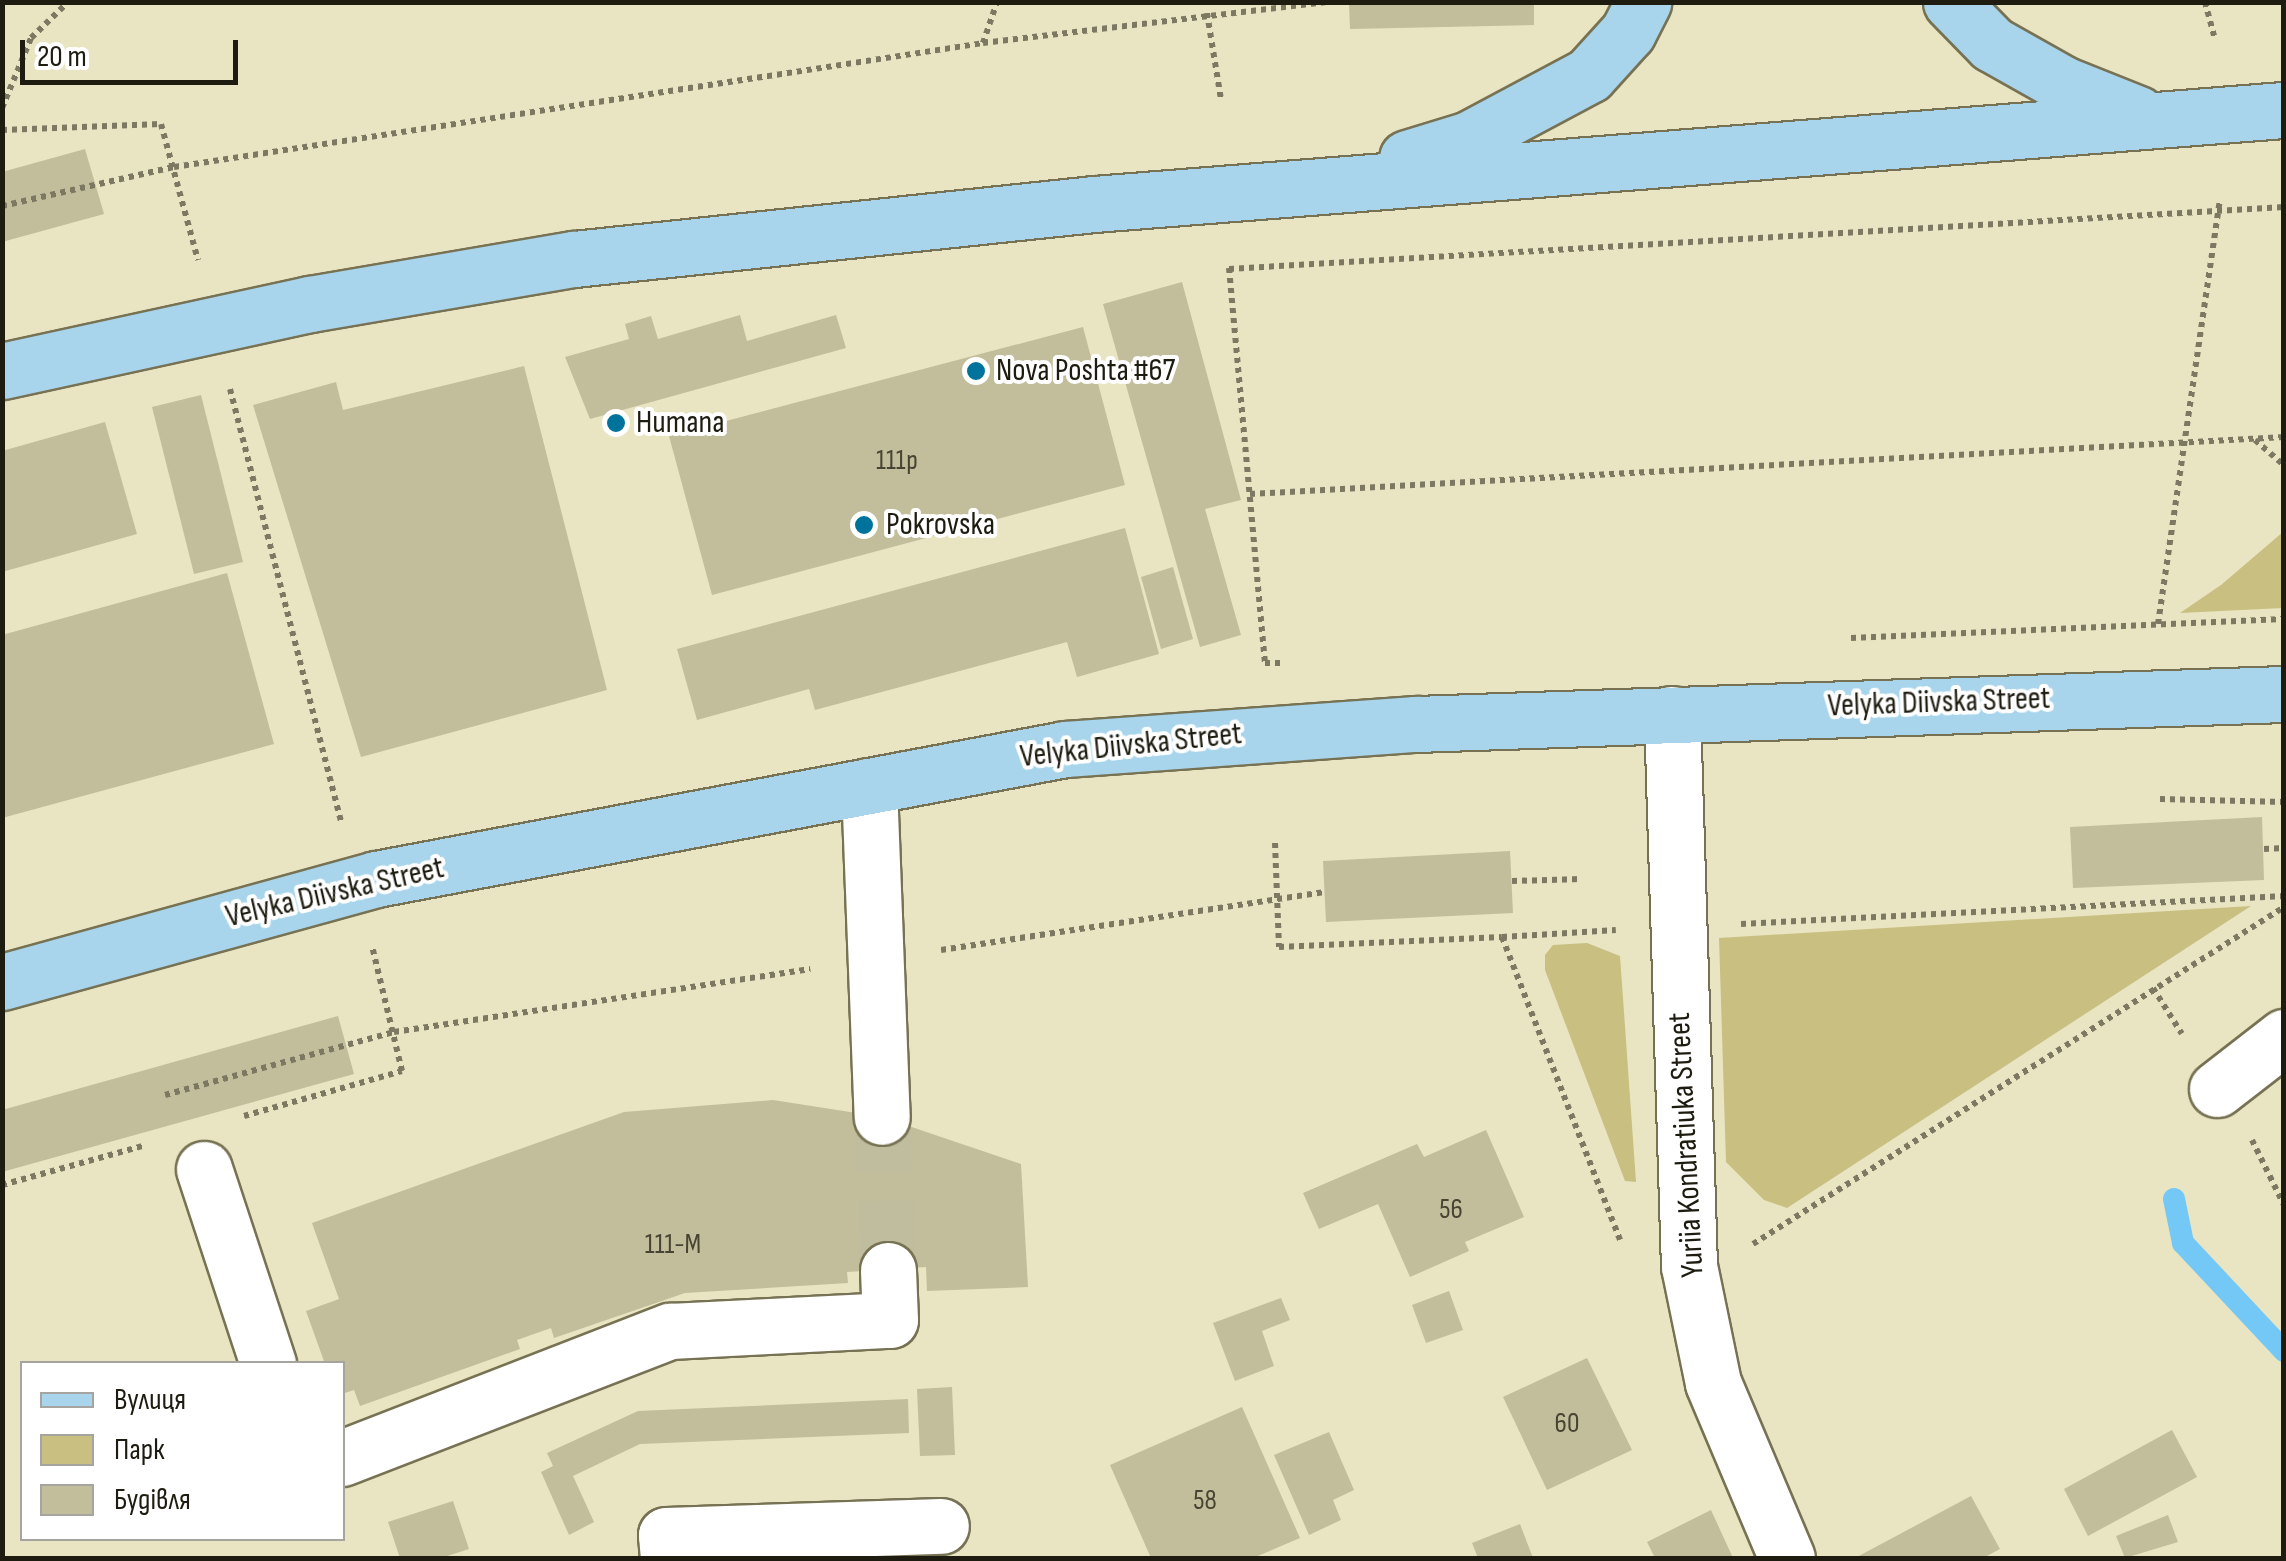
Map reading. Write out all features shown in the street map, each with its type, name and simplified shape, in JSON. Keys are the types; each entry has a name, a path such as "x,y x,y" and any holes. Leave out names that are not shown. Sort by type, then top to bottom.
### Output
{"main road":[{"path":"1320,186 1468,139 1536,108 1588,75 1628,32 1643,2"},
{"path":"1951,2 1992,44 2063,84 2145,117"},
{"path":"2,371 214,323 574,259 1320,186 2145,117 2284,110"},
{"name":"Velyka Diivska Street","path":"2,982 357,884 1064,749 1204,734 2284,694"}],"street":[{"name":"Yuriia Kondratiuka Street","path":"1672,714 1689,1266 1713,1383 1787,1558"},
{"path":"870,786 882,1117"},
{"path":"2217,1089 2284,1037"},
{"path":"204,1169 267,1361"},
{"path":"345,1457 670,1331 890,1320 888,1270"},
{"path":"668,1558 666,1534 941,1526"}],"path":[{"path":"2,108 31,38 68,2"},
{"path":"983,43 998,2"},
{"path":"2,206 174,166 983,43 1207,12 1328,2"},
{"path":"2205,2 2215,39"},
{"path":"1207,12 1220,99"},
{"path":"2,130 161,124 394,1032"},
{"path":"2156,634 2220,200"},
{"path":"1228,269 2284,207"},
{"path":"1228,257 1267,677"},
{"path":"1250,494 2184,446 2284,437"},
{"path":"2255,440 2284,464"},
{"path":"2160,800 2284,802"},
{"path":"1275,843 1279,948 1632,929"},
{"path":"2264,849 2284,848"},
{"path":"1512,881 1580,879"},
{"path":"1729,925 2284,896"},
{"path":"1502,936 1636,1282 1772,1237 2284,907"},
{"path":"165,1096 346,1045"}],"green space":[{"path":"2283,532 2283,608 2180,613 2221,585"},
{"path":"2251,906 1787,1208 1764,1200 1726,1162 1719,938"},
{"path":"1587,943 1620,956 1636,1182 1625,1181 1545,970 1545,955 1553,945"}],"building":[{"path":"1349,2 1534,2 1534,25 1350,29"},
{"path":"85,149 104,214 2,242 2,172"},
{"path":"1182,282 1241,500 1205,509 1241,635 1200,647 1103,304"},
{"path":"740,315 747,341 836,315 846,348 590,419 565,357 629,339 625,324 651,316 658,339"},
{"path":"1083,327 1125,485 712,595 669,436"},
{"path":"524,366 607,690 361,757 253,405 336,382 343,410"},
{"path":"201,395 243,562 194,574 152,407"},
{"path":"105,422 137,534 2,572 2,451"},
{"path":"1125,528 1159,654 1077,677 1067,642 815,710 809,689 697,720 677,649"},
{"path":"1173,567 1193,639 1161,649 1141,577"},
{"path":"227,573 274,744 2,818 2,635"},
{"path":"2262,817 2264,880 2073,888 2070,827"},
{"path":"1510,851 1513,913 1326,922 1323,861"},
{"path":"338,1016 354,1074 2,1172 2,1110"},
{"path":"773,1100 882,1117 1021,1164 1028,1287 927,1291 926,1267 847,1272 848,1283 685,1293 554,1338 551,1328 517,1340 520,1349 360,1406 354,1390 345,1393 345,1361 324,1361 306,1311 339,1299 312,1223 624,1112"},
{"path":"1486,1130 1524,1217 1465,1242 1469,1251 1410,1277 1378,1204 1319,1229 1303,1193 1417,1144 1424,1157"},
{"path":"1449,1291 1463,1330 1426,1343 1412,1305"},
{"path":"1281,1298 1290,1320 1262,1331 1274,1366 1235,1381 1213,1323"},
{"path":"1587,1358 1632,1450 1547,1490 1503,1397"},
{"path":"952,1387 955,1455 920,1456 917,1389"},
{"path":"908,1399 909,1433 640,1444 573,1476 594,1522 569,1535 541,1472 553,1466 547,1453 638,1411"},
{"path":"1242,1407 1300,1538 1253,1558 1151,1558 1110,1465"},
{"path":"2172,1430 2197,1477 2088,1536 2064,1489"},
{"path":"1329,1432 1354,1490 1333,1500 1341,1520 1309,1535 1274,1455"},
{"path":"1971,1496 2000,1549 1983,1558 1855,1558"},
{"path":"453,1501 469,1549 441,1558 400,1558 388,1522"},
{"path":"1711,1510 1733,1558 1655,1558 1647,1542"},
{"path":"2168,1515 2178,1542 2125,1558 2116,1536"},
{"path":"1520,1524 1533,1558 1478,1558 1472,1543"}],"waterway":[{"path":"2174,1199 2183,1243 2284,1351"}],"tunnel":[{"path":"882,1117 888,1270"}],"place":[{"name":"Nova Poshta #67","path":"976,371"},
{"name":"Humana","path":"616,423"},
{"name":"Pokrovska","path":"864,525"}]}
